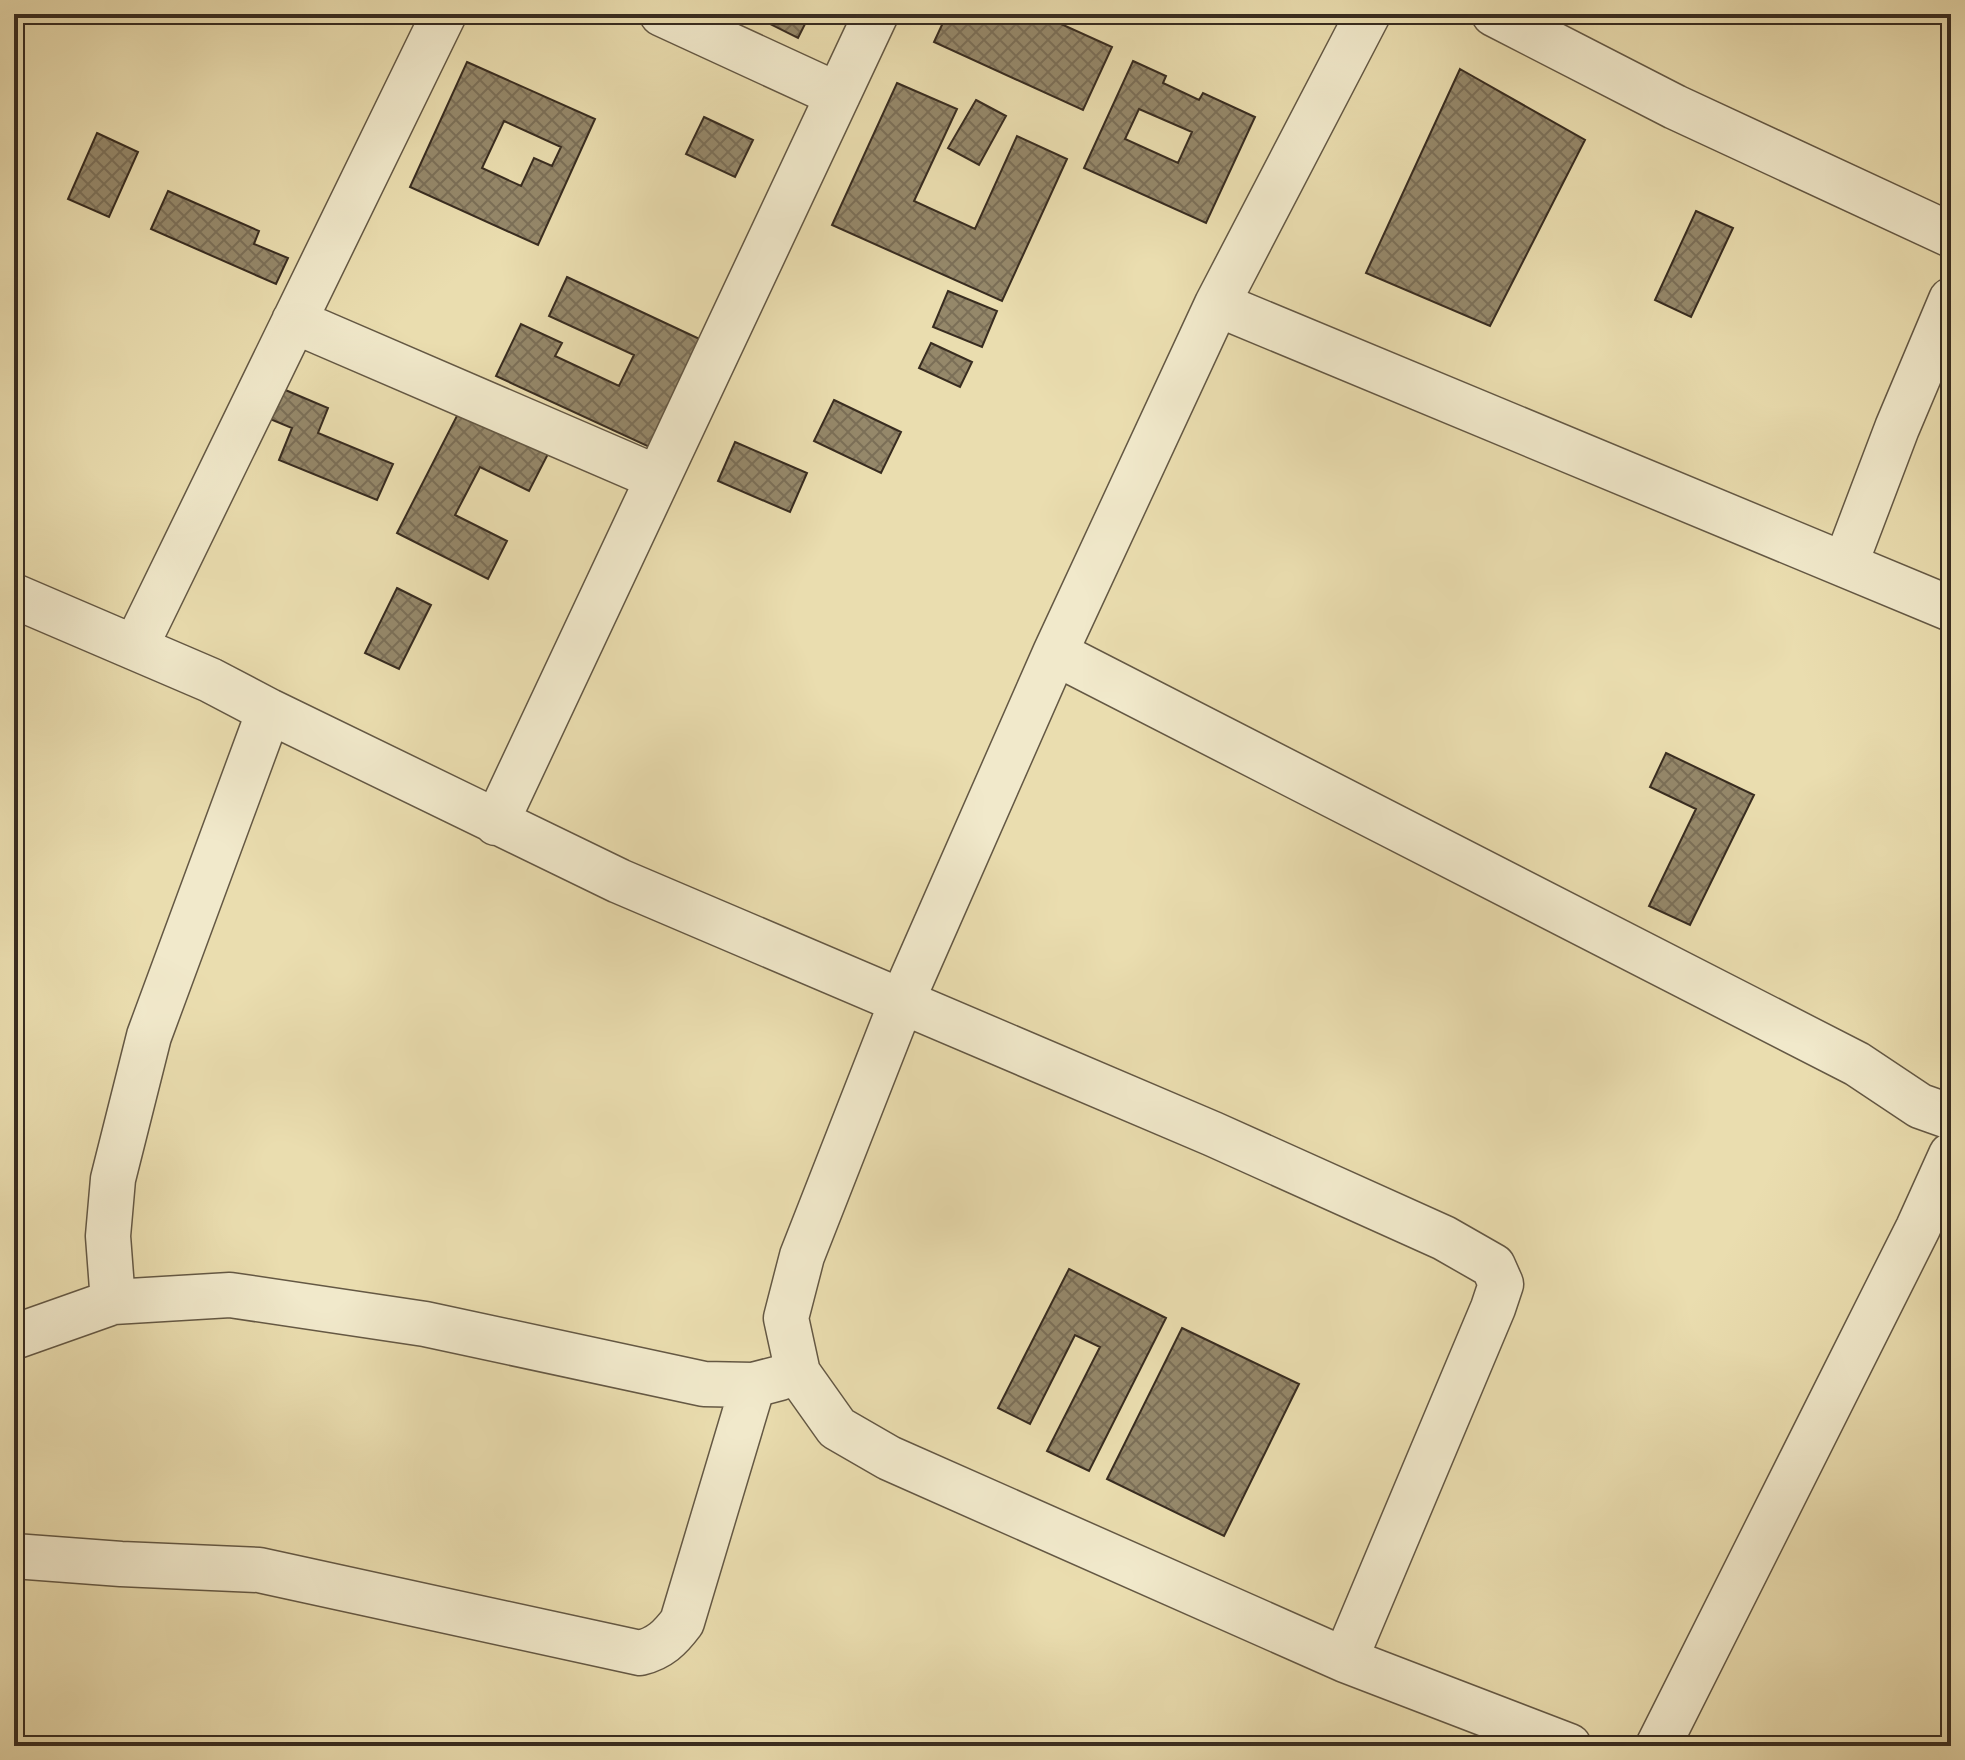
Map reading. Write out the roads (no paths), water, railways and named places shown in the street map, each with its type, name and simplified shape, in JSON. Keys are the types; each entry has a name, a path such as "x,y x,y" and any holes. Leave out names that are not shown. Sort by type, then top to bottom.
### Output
{"street":[{"path":"135,648 444,14"},
{"path":"662,14 838,95"},
{"path":"496,823 876,14"},
{"path":"1368,14 1217,304 1055,653 902,1001 802,1256 786,1318 798,1373 837,1428 889,1458 1345,1660 1569,1746"},
{"path":"1494,14 1675,107 1951,235"},
{"path":"1845,565 1897,428 1951,300"},
{"path":"1217,304 1951,609"},
{"path":"294,321 658,478"},
{"path":"14,596 210,680 619,881 1227,1141 1444,1238 1493,1266 1501,1284 1493,1308 1345,1660"},
{"path":"1055,653 1857,1064 1920,1106 1951,1117"},
{"path":"113,1302 108,1236 113,1179 149,1036 269,711"},
{"path":"1658,1746 1918,1228 1951,1155"},
{"path":"14,1337 113,1302 230,1295 425,1324 704,1384 753,1385 798,1373"},
{"path":"15,1549 121,1564 259,1570 640,1653 654,1649 669,1639 682,1622 753,1385"}]}
